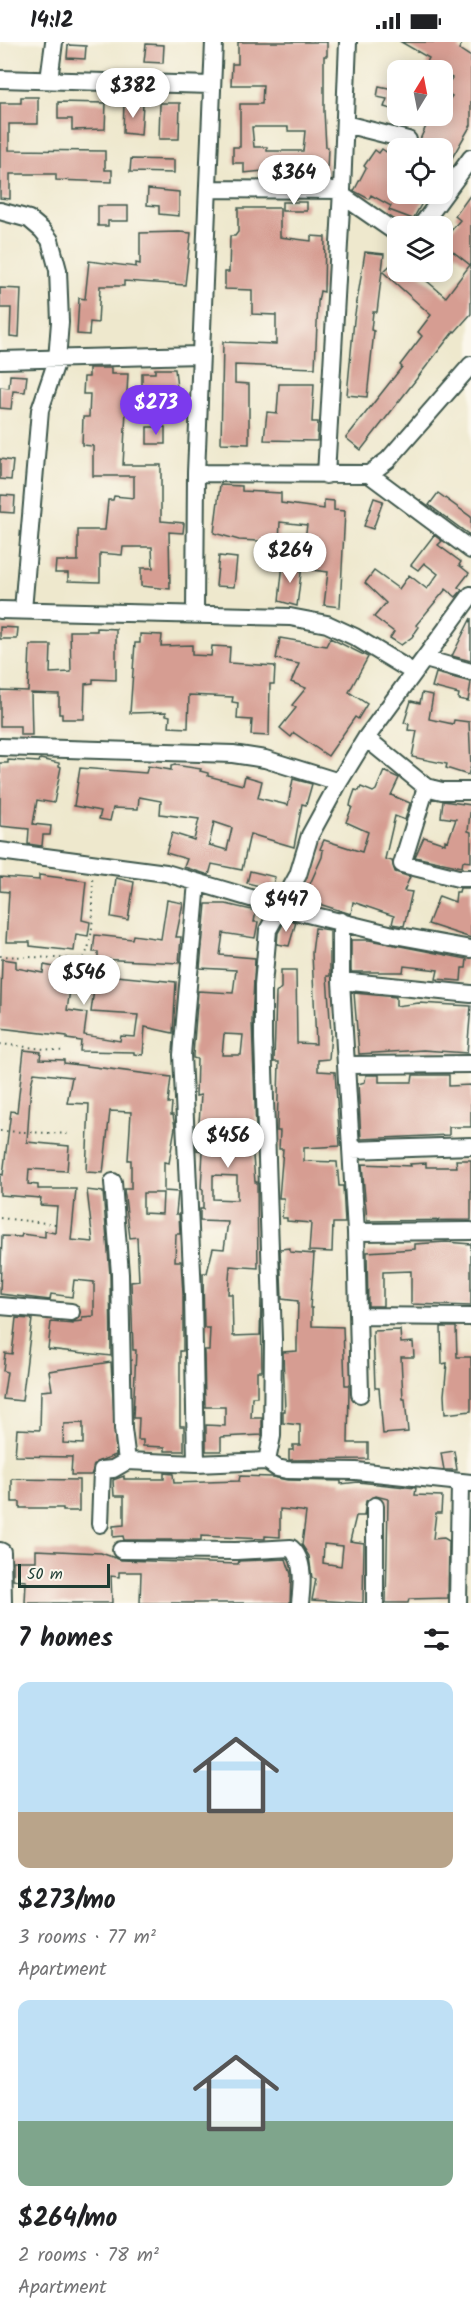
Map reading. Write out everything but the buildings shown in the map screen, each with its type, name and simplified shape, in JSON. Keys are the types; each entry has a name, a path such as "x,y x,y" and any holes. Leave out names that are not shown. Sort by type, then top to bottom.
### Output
{"street":[{"path":"49,80 54,42"},
{"path":"195,613 196,474 214,42"},
{"path":"326,475 348,42"},
{"path":"0,79 211,85"},
{"path":"345,124 400,138"},
{"path":"428,216 471,158"},
{"path":"208,189 342,193 387,226"},
{"path":"0,211 29,219 42,230 50,240 58,270 60,322 57,360 40,410 23,610"},
{"path":"0,360 200,355"},
{"path":"369,474 395,452 471,365"},
{"path":"196,474 369,474 471,550"},
{"path":"267,1461 272,1436 273,1339 269,1266 263,985 268,930 298,875 310,836 339,782 366,738 471,595"},
{"path":"0,610 290,617 327,624 355,637 413,672"},
{"path":"425,659 471,672"},
{"path":"366,738 426,787 442,791 471,791"},
{"path":"0,747 233,754 265,759 339,782"},
{"path":"426,787 402,864 458,878 471,878"},
{"path":"0,851 91,861 166,873 341,921 428,942 471,949"},
{"path":"196,882 182,1055 193,1294 196,1464"},
{"path":"341,921 340,981 356,1232 360,1394"},
{"path":"340,981 471,994"},
{"path":"347,1065 471,1064"},
{"path":"351,1150 471,1146"},
{"path":"113,1182 121,1298 123,1429 120,1465"},
{"path":"356,1232 471,1231"},
{"path":"0,1306 71,1312"},
{"path":"358,1316 471,1317"},
{"path":"100,1524 102,1470 120,1465 267,1461 277,1468 287,1470 356,1471 466,1483 458,1603"},
{"path":"375,1506 375,1603"},
{"path":"121,1550 236,1551 291,1548 296,1552 300,1564 300,1603"},
{"path":"0,1551 3,1552 3,1603"}],"path":[{"path":"0,956 78,960 86,955 93,901 91,861"},
{"path":"0,1044 63,1051"},
{"path":"0,1131 71,1134"},
{"path":"0,1218 55,1224"}]}
